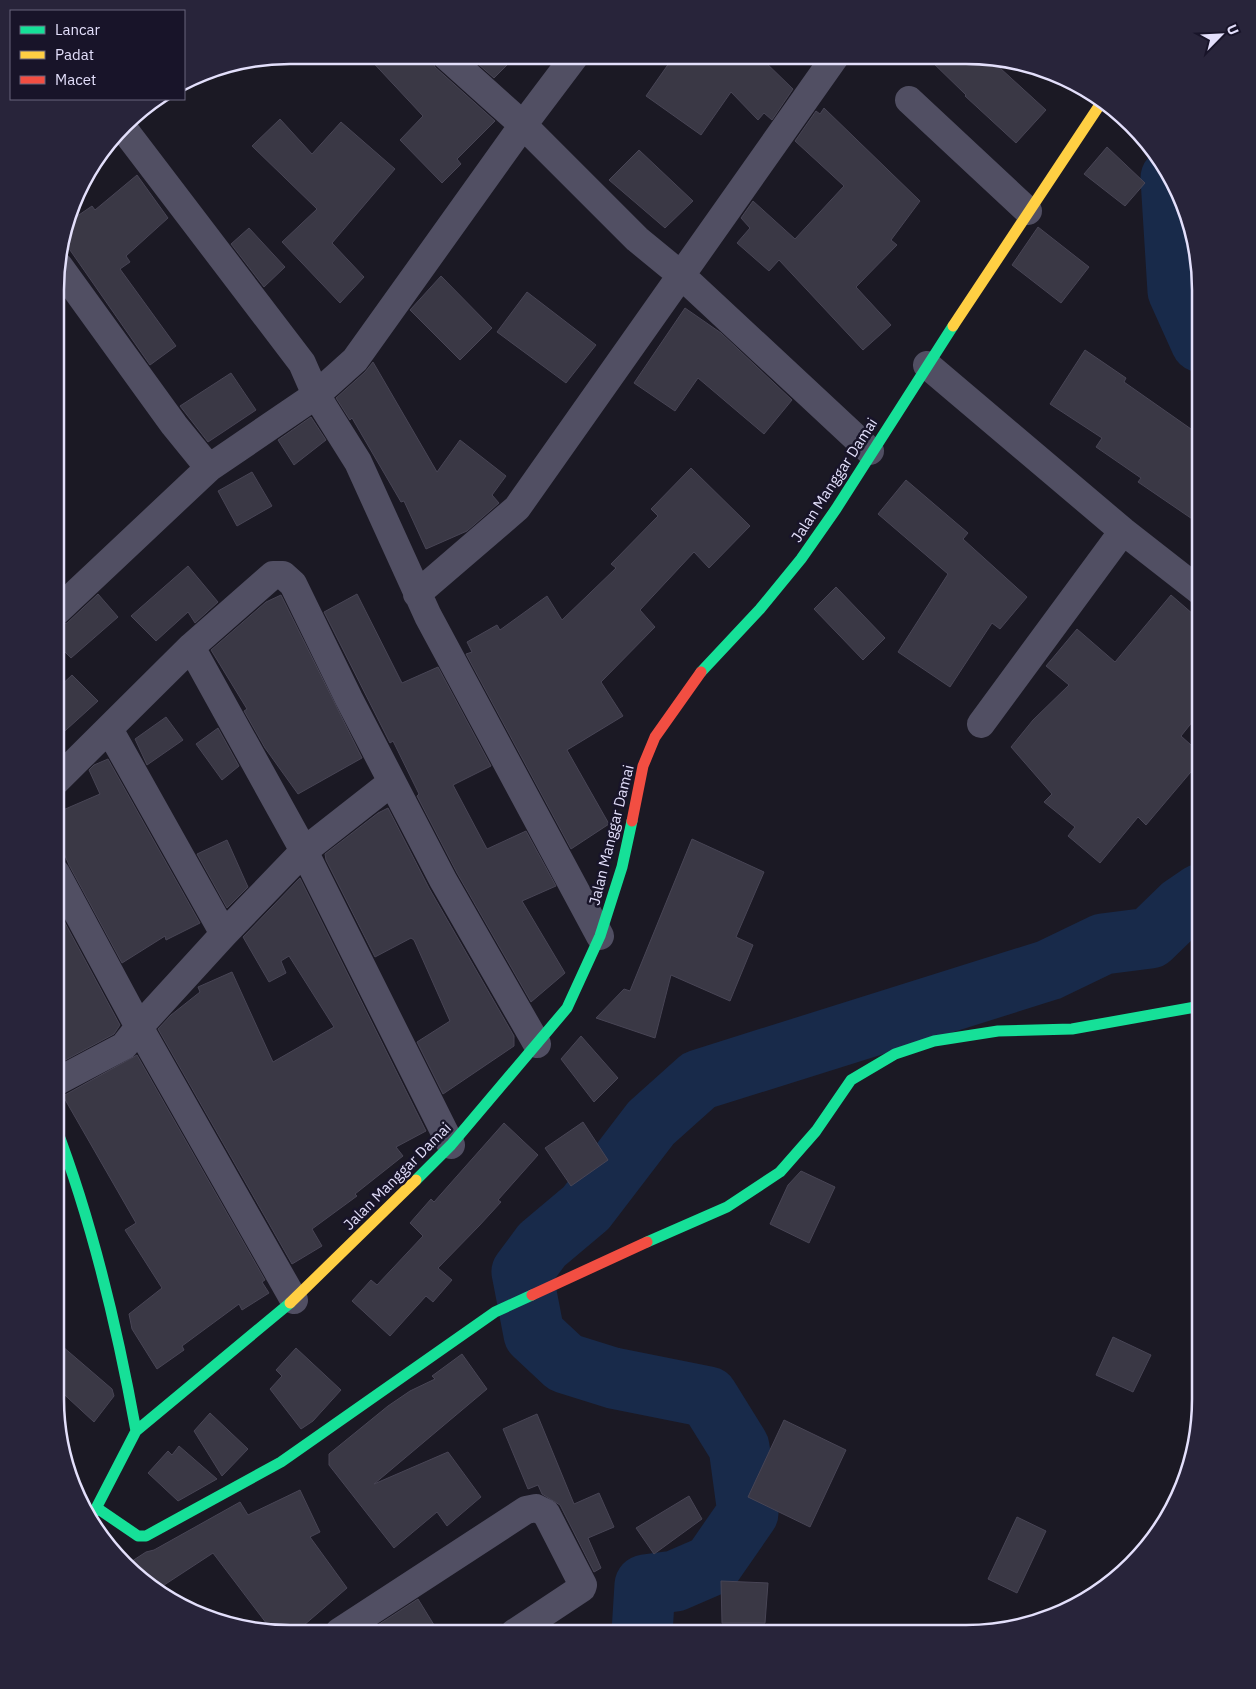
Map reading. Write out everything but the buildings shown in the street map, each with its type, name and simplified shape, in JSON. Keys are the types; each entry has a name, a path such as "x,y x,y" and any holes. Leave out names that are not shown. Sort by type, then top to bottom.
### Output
{"street":[{"path":"455,64 523,125 637,239 682,276 870,452"},
{"path":"64,604 209,468 316,395 355,360 523,125 569,64"},
{"path":"417,594 517,508 830,64"},
{"path":"909,100 1028,211"},
{"name":"Jalan Manggar Damai","path":"95,1513 136,1431 294,1300 451,1145 567,1008 600,936 622,867 643,766 655,737 670,719 704,668 760,609 801,559 836,509 926,365 1099,107"},
{"path":"127,133 302,363 316,395 358,462 417,594 532,813 600,936"},
{"path":"64,273 174,425 209,468"},
{"path":"926,365 1123,531 1192,585"},
{"path":"982,724 1123,531"},
{"path":"64,773 191,646 273,575 283,576 293,584 443,880 537,1044"},
{"path":"191,646 304,851 451,1145"},
{"path":"109,729 224,934"},
{"path":"64,1078 124,1046 224,934 304,851 392,782"},
{"path":"64,888 139,1027 294,1300"},
{"path":"98,1508 138,1536 146,1536 281,1462 495,1312 688,1223 727,1207 780,1172 816,1131 851,1080 895,1054 934,1041 952,1038 998,1031 1072,1029 1192,1008"},
{"path":"64,1147 99,1264 125,1365 136,1431"},
{"path":"350,1625 526,1510 536,1508 546,1513 583,1585 582,1588 526,1625"}],"waterway":[{"path":"1172,197 1178,291 1192,322"},
{"path":"642,1625 645,1585 675,1581 712,1565 748,1513 739,1447 708,1397 613,1378 565,1363 534,1334 522,1272 542,1245 586,1208 651,1123 699,1080 1049,970 1103,944 1150,938 1182,907 1192,900"}],"traffic: fast":[{"path":"701,672 760,609 801,559 836,509 953,326"},
{"path":"416,1180 451,1145 567,1008 600,936 622,867 632,821"},
{"path":"647,1242 727,1207 780,1172 816,1131 851,1080 895,1054 934,1041 998,1031 1072,1029 1192,1008"},
{"path":"64,1149 103,1276 121,1353 136,1431"},
{"path":"97,1508 138,1536 146,1536 281,1462 495,1312 532,1295"},
{"path":"94,1512 136,1431 290,1303"}],"traffic: slow":[{"path":"953,326 1099,106"},
{"path":"290,1303 416,1180"}],"traffic: jam":[{"path":"632,821 643,766 655,737 701,672"},
{"path":"532,1295 647,1242"}]}
